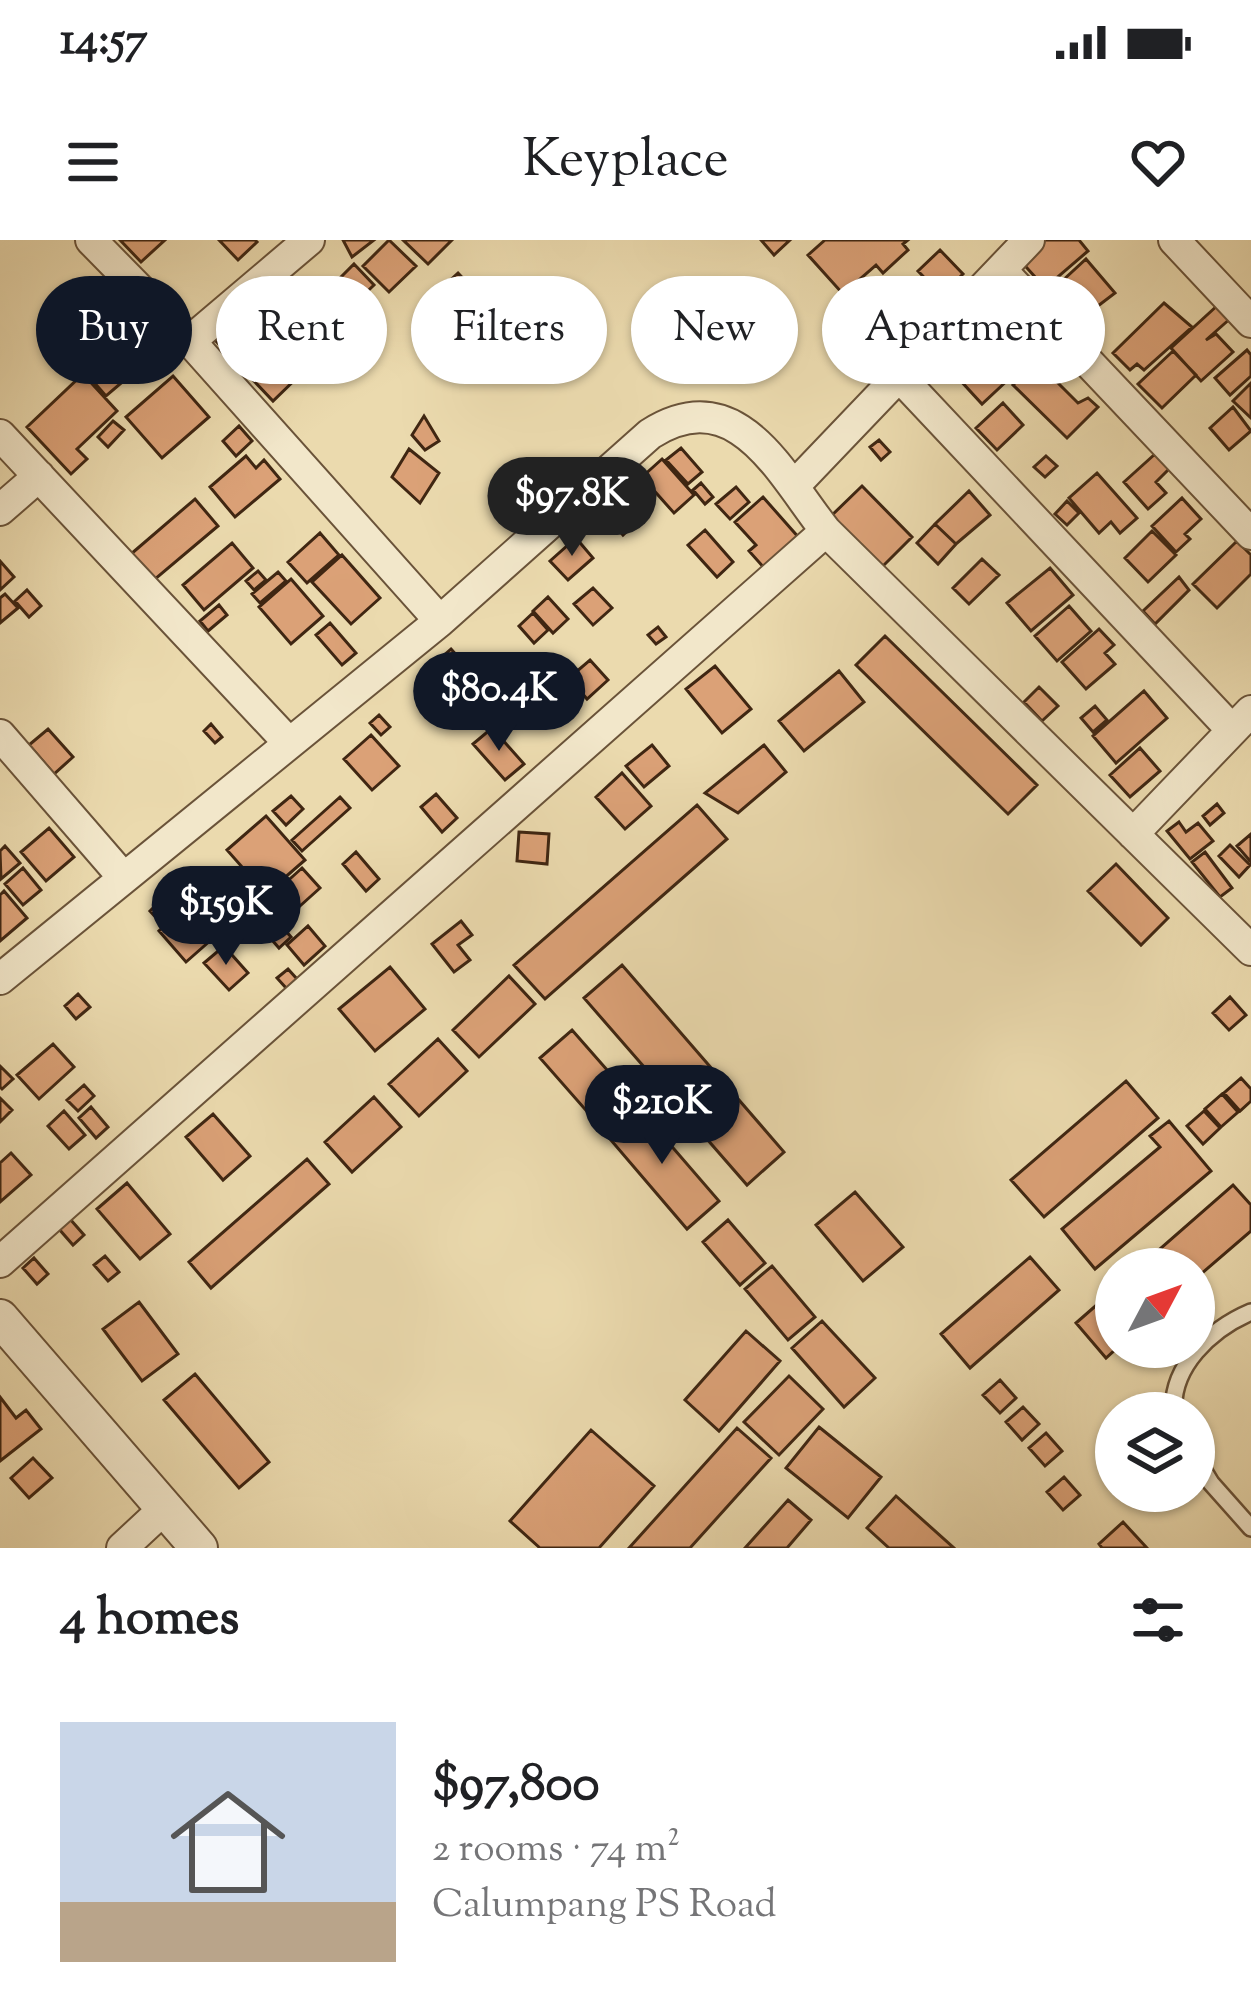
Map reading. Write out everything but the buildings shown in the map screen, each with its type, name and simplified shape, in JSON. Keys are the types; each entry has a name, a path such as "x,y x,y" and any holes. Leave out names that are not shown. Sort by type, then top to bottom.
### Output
{"street":[{"path":"91,240 126,276"},
{"path":"192,339 309,240"},
{"path":"996,276 1029,240"},
{"path":"1174,240 1251,322"},
{"path":"1001,271 1251,534"},
{"path":"192,343 440,621"},
{"path":"794,486 891,384"},
{"path":"907,384 1242,720 1133,834"},
{"path":"0,979 440,621 650,434 684,416 721,421 770,454 826,531 1133,834 1248,939"},
{"path":"0,435 289,743"},
{"path":"0,510 39,476"},
{"path":"0,1262 826,531"},
{"path":"0,735 123,878"},
{"path":"0,1318 199,1548"},
{"path":"122,1548 165,1508"}],"lane":[{"path":"1172,1392 1195,1352 1228,1322 1251,1312"},
{"path":"1215,1488 1251,1528"}]}
